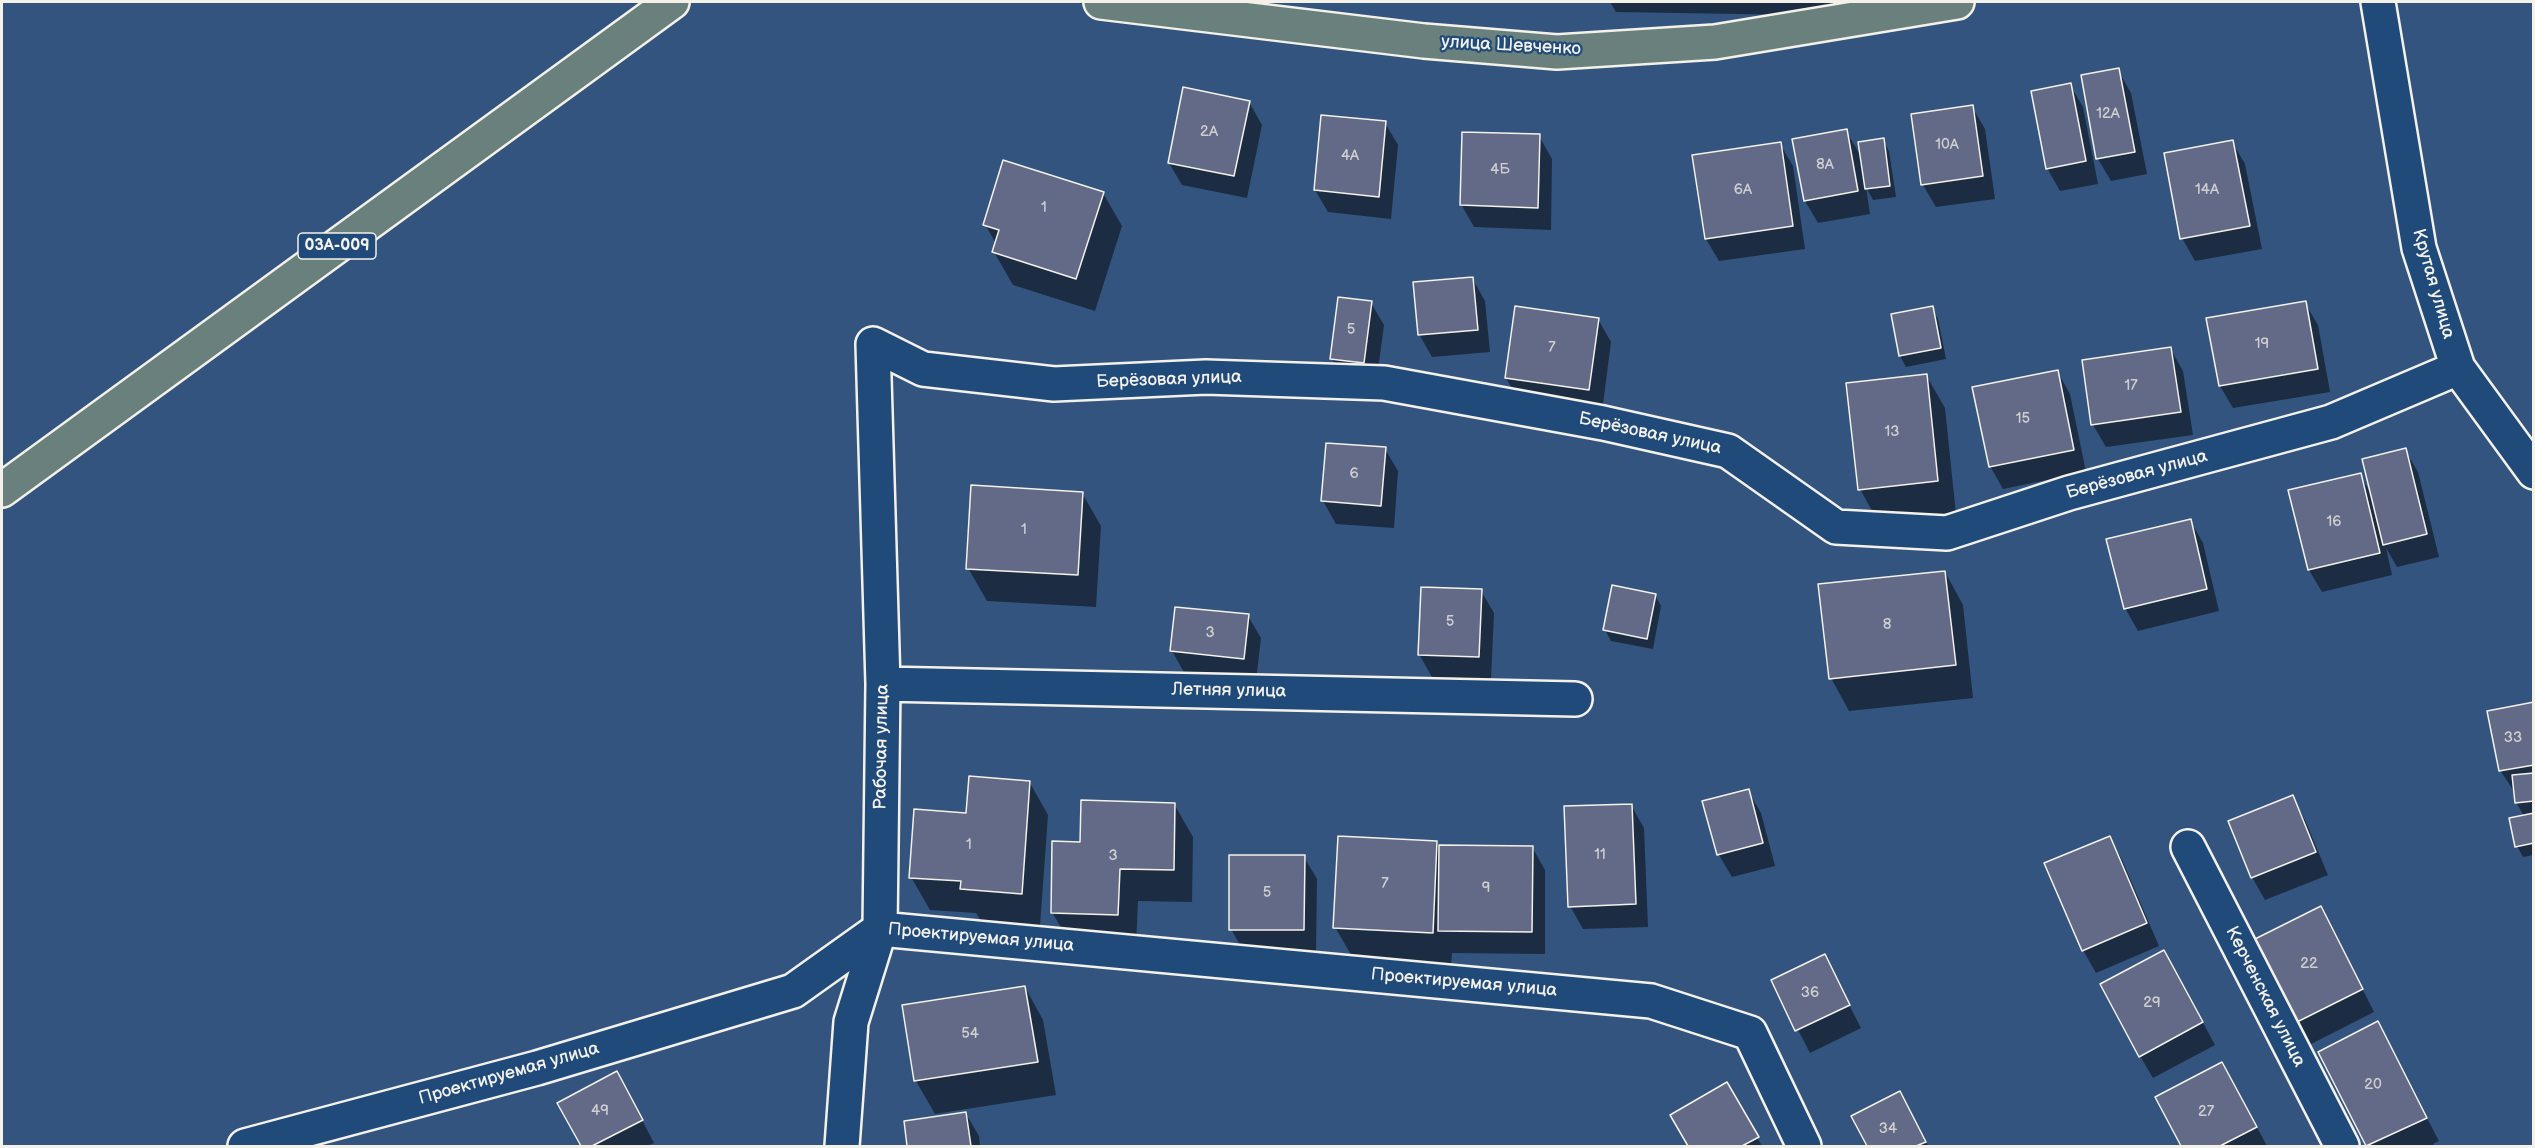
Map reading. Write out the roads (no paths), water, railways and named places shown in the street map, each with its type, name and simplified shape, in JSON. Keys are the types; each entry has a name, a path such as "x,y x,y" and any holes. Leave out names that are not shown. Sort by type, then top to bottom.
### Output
{"main road":[{"name":"03А-009","path":"2,490 672,2"},
{"name":"улица Шевченко","path":"1101,2 1424,41 1557,52 1714,42 1957,2"}],"street":[{"name":"Крутая улица","path":"2378,2 2419,248 2458,368 2534,472"},
{"name":"Берёзовая улица","path":"873,344 923,369 1054,384 1206,377 1384,383 1602,423 1728,451 1836,527 1947,533 2069,493 2331,422 2458,368"},
{"name":"Рабочая улица","path":"842,1146 850,1022 880,929 883,684 873,344"},
{"name":"Летняя улица","path":"883,684 1575,699"},
{"name":"Керченская улица","path":"2188,847 2342,1146"},
{"name":"Проектируемая улица","path":"245,1146 537,1068 793,991 880,929 1651,1001 1750,1033 1804,1146"}]}
